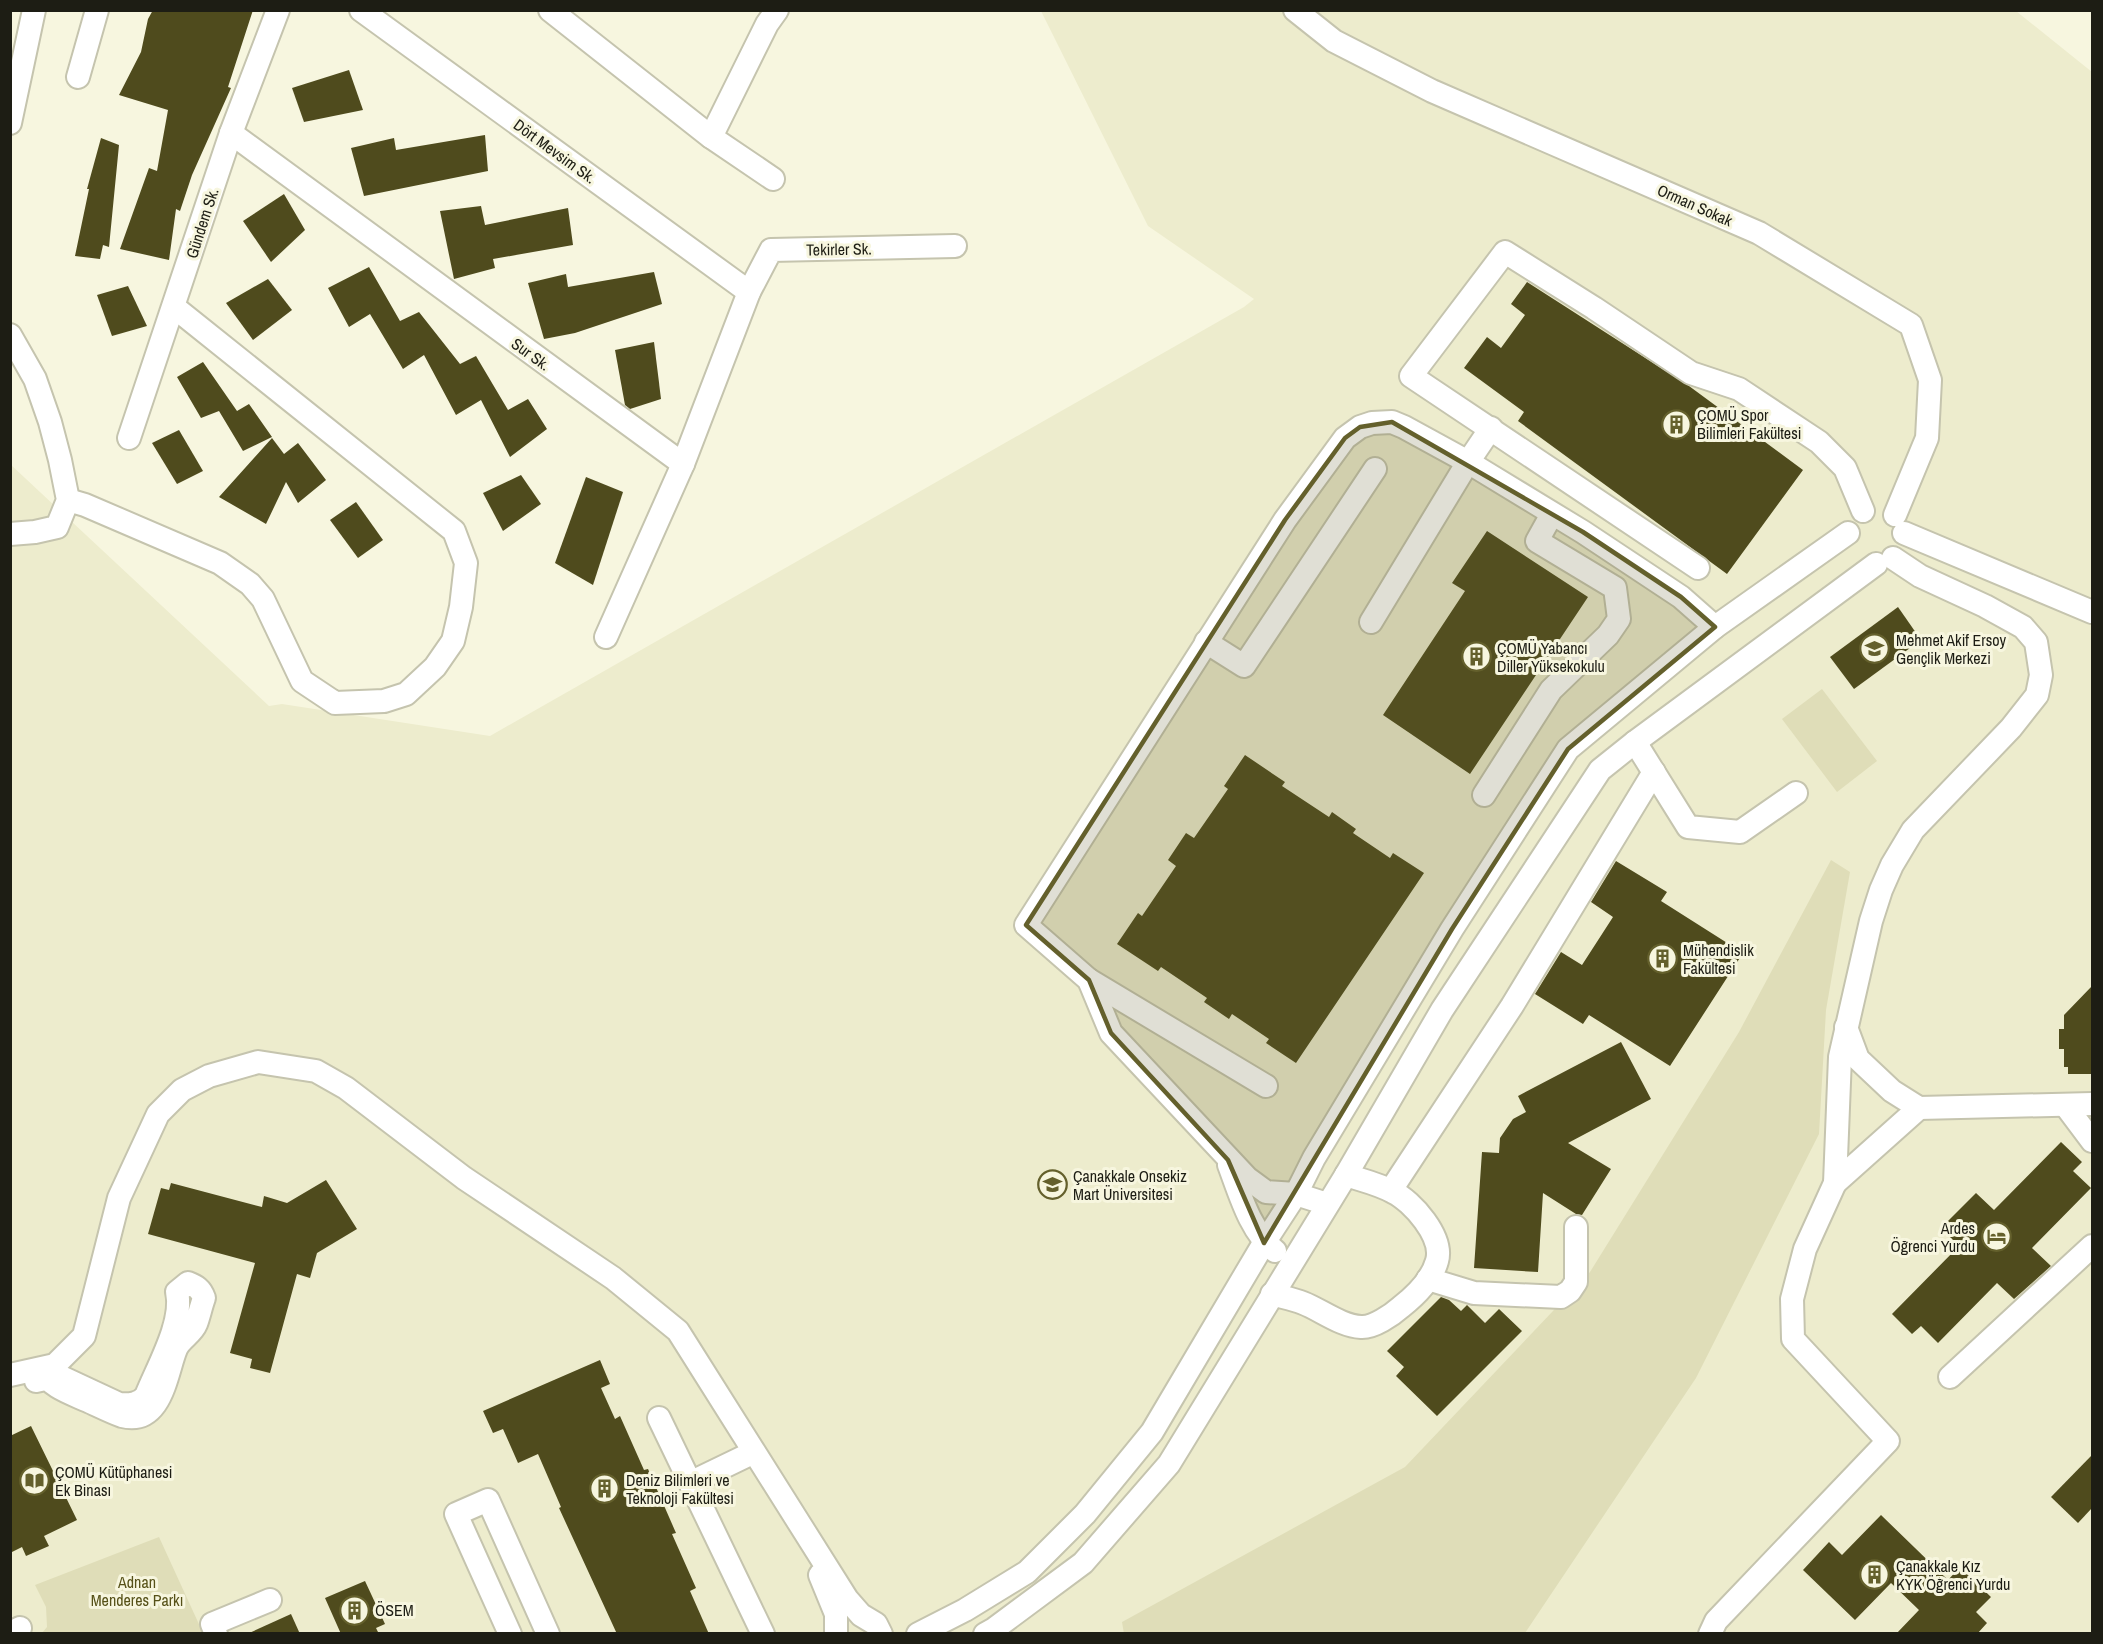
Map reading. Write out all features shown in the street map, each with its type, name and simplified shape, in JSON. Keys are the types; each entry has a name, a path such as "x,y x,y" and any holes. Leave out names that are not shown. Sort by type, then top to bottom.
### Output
{"street":[{"path":"10,123 34,10"},
{"path":"78,77 97,10"},
{"name":"Gündem Sk.","path":"129,438 231,134 278,10"},
{"name":"Dört Mevsim Sk.","path":"361,10 749,292"},
{"path":"550,10 711,137 773,179"},
{"path":"711,137 767,24 777,10"},
{"name":"Orman Sokak","path":"1294,10 1334,41 1432,91 1760,233 1911,325 1930,380 1927,438 1900,524"},
{"name":"Sur Sk.","path":"231,134 683,464"},
{"name":"Tekirler Sk.","path":"749,292 771,250 955,246"},
{"path":"1698,568 1411,376 1505,252 1691,373 1739,389 1820,442 1845,468 1863,511"},
{"path":"606,637 683,464 749,292"},
{"path":"69,500 220,563 250,584 263,599 302,681 335,703 384,700 406,694 435,667 453,641 461,608 466,563 454,531 174,307"},
{"path":"10,335 35,379 50,422 69,500 57,526 35,532 10,534"},
{"path":"1266,1086 1089,980 1026,925 1285,520 1346,438 1360,427 1372,423 1392,422 1404,427 1468,462 1682,597 1715,627"},
{"path":"1371,622 1491,428"},
{"path":"1206,642 1244,666 1375,469"},
{"path":"918,1634 965,1610 1027,1572 1085,1514 1152,1432 1264,1243 1296,1194 1314,1158 1452,928 1568,749 1715,627 1848,533 1856,517 1863,511 1881,508 1900,524 2092,612"},
{"path":"1484,795 1551,690 1608,635 1619,619 1615,588 1537,541 1552,514"},
{"path":"985,1634 1083,1563 1169,1464 1346,1175 1442,1010 1600,770 1635,742 1885,561 1904,543 1900,524"},
{"path":"1710,1634 1716,1621 1888,1441 1793,1339 1792,1299 1805,1249 1835,1183 1840,1057 1871,921 1892,865 1913,830 1985,757 2031,704 2037,695 2041,675 2036,642 2024,627 1985,606 1885,561 1859,558 1849,543 1848,533"},
{"path":"1635,742 1688,827 1740,832 1796,793"},
{"path":"1391,1191 1512,1006 1654,772"},
{"path":"1089,980 1111,1033 1247,1178 1266,1192 1296,1194 1327,1204"},
{"path":"1846,1027 1858,1059 1892,1091 1919,1108 2092,1104"},
{"path":"50,1372 84,1336 119,1198 159,1114 183,1090 209,1076 258,1062 316,1071 346,1088 464,1178 613,1278 678,1331 847,1599 861,1615 876,1624 881,1634"},
{"path":"10,1385 50,1372 90,1353 127,1204 163,1118 185,1096 210,1082 257,1068 313,1077 342,1092 462,1184 609,1283 671,1335 813,1558 836,1614 836,1634"},
{"path":"2065,1105 2092,1141"},
{"path":"1835,1183 1919,1108"},
{"path":"1228,1160 1243,1203 1264,1243 1290,1263"},
{"path":"1272,1294 1301,1302 1343,1322 1363,1328 1389,1318 1413,1298 1428,1279 1438,1259 1435,1239 1424,1218 1407,1200 1391,1191 1346,1175"},
{"path":"1428,1279 1474,1293 1561,1297 1570,1291 1576,1282 1576,1227"},
{"path":"1950,1377 2092,1246"},
{"path":"10,1375 50,1372 119,1404 129,1405 142,1401 147,1396 170,1340 178,1307 177,1292 188,1283 200,1288 203,1293 204,1298 196,1324 188,1337 177,1346 161,1396 150,1410 140,1415 125,1416 61,1389 50,1372"},
{"path":"659,1418 763,1634"},
{"path":"690,1483 748,1455"},
{"path":"510,1634 456,1514 488,1500 548,1634"},
{"path":"216,1634 212,1624 270,1600"}],"highlighted area":[{"path":"1392,422 1583,532 1681,597 1715,627 1568,749 1452,929 1264,1243 1228,1160 1111,1033 1089,980 1026,925 1285,520 1345,438 1360,427"}],"shaded area":[{"name":"Çanakkale Onsekiz Mart Üniversitesi","path":"1041,11 2016,11 2092,72 2092,1633 11,1633 10,464 269,706 282,704 490,736 1244,307 1254,299 1148,226"}],"green space":[{"path":"1822,689 1877,761 1837,792 1782,719"},
{"path":"1831,860 1850,872 1826,1010 1819,1134 1696,1378 1525,1633 1124,1634 1122,1622 1405,1467 1590,1272 1739,1032"},
{"name":"Adnan Menderes Parkı","path":"159,1537 203,1633 42,1633 47,1627 46,1607 35,1585"}],"building":[{"path":"153,10 253,10 228,87 231,88 192,175 180,211 176,209 169,260 120,249 149,168 157,171 168,110 119,95 141,52 148,19"},
{"path":"349,70 363,110 304,122 292,88"},
{"path":"485,135 488,171 364,196 351,148 394,138 396,150"},
{"path":"101,138 119,145 109,247 103,245 100,259 75,256 89,189 87,189"},
{"path":"284,194 305,230 271,262 243,221"},
{"path":"481,206 485,225 568,208 573,245 493,259 495,268 454,279 440,211"},
{"path":"369,267 400,321 419,312 460,364 476,356 508,410 528,399 547,429 510,457 481,400 456,415 424,355 403,369 370,314 349,327 328,288"},
{"path":"654,272 662,304 575,333 544,339 528,283 566,274 568,287"},
{"path":"268,279 292,310 253,340 226,303"},
{"name":"ÇOMÜ Spor Bilimleri Fakültesi","path":"1527,282 1689,386 1803,470 1727,574 1518,421 1524,412 1464,368 1487,337 1501,348 1525,315 1511,304"},
{"path":"128,286 147,326 112,336 97,295"},
{"path":"654,342 661,399 630,409 625,405 615,350"},
{"path":"203,362 237,411 249,404 272,437 243,451 219,411 201,418 177,377"},
{"path":"179,430 203,471 177,484 152,443"},
{"path":"272,438 284,454 298,443 326,480 298,503 286,482 266,524 219,497"},
{"path":"521,475 541,504 503,531 483,493"},
{"path":"586,477 623,492 593,585 555,563"},
{"path":"356,502 383,540 358,558 330,520"},
{"name":"ÇOMÜ Yabancı Diller Yüksekokulu","path":"1487,531 1588,597 1470,774 1383,715 1465,591 1452,583"},
{"name":"Mehmet Akif Ersoy Gençlik Merkezi","path":"1898,607 1921,640 1854,689 1830,657"},
{"path":"1245,755 1285,782 1282,786 1329,817 1332,812 1356,829 1353,833 1390,858 1393,853 1424,873 1296,1063 1266,1043 1269,1039 1232,1014 1229,1019 1204,1002 1207,998 1161,967 1158,971 1117,944 1138,913 1142,916 1176,866 1168,860 1186,833 1194,838 1228,789 1224,786"},
{"name":"Mühendislik Fakültesi","path":"1616,861 1667,892 1661,901 1743,953 1670,1066 1589,1015 1583,1024 1535,994 1561,952 1582,965 1613,917 1591,902"},
{"path":"2092,986 2092,1074 2068,1074 2068,1067 2064,1067 2064,1049 2059,1049 2059,1029 2064,1029 2064,1015"},
{"path":"1621,1042 1651,1099 1568,1143 1611,1169 1582,1215 1576,1214 1543,1193 1538,1272 1474,1268 1482,1152 1499,1153 1500,1138 1513,1119 1526,1112 1518,1096"},
{"name":"Ardes Öğrenci Yurdu","path":"2061,1142 2082,1162 2073,1171 2091,1188 2032,1248 2051,1266 2014,1299 1997,1283 1938,1343 1921,1326 1912,1334 1892,1314 1959,1246 1941,1228 1976,1193 1994,1210"},
{"path":"326,1180 357,1229 317,1253 310,1278 297,1274 270,1373 250,1368 252,1359 230,1353 255,1263 148,1234 161,1188 169,1190 171,1183 262,1207 264,1196 287,1203"},
{"path":"1441,1297 1449,1300 1461,1311 1467,1305 1485,1323 1499,1309 1522,1331 1437,1416 1396,1376 1404,1367 1387,1351"},
{"name":"Deniz Bilimleri ve Teknoloji Fakültesi","path":"600,1360 610,1384 601,1388 615,1419 620,1416 644,1470 648,1469 676,1533 672,1534 696,1588 690,1591 709,1634 617,1634 559,1508 561,1507 538,1454 518,1463 503,1429 493,1433 483,1411"},
{"name":"ÇOMÜ Kütüphanesi Ek Binası","path":"31,1426 77,1520 44,1536 49,1546 26,1556 22,1547 10,1553 10,1436"},
{"path":"2092,1455 2092,1508 2078,1523 2051,1497"},
{"name":"Çanakkale Kız KYK Öğrenci Yurdu","path":"1881,1515 1948,1580 1960,1567 1991,1597 1976,1612 1987,1623 1977,1634 1896,1634 1919,1610 1891,1583 1855,1620 1803,1570 1829,1542 1842,1555"},
{"name":"ÖSEM","path":"365,1581 385,1624 376,1628 379,1634 341,1634 325,1598"},
{"path":"291,1614 300,1634 247,1634"}],"place":[{"name":"ÇOMÜ Spor Bilimleri Fakültesi","path":"1676,424"},
{"name":"Mehmet Akif Ersoy Gençlik Merkezi","path":"1875,649"},
{"name":"ÇOMÜ Yabancı Diller Yüksekokulu","path":"1476,657"},
{"name":"Mühendislik Fakültesi","path":"1662,959"},
{"name":"Çanakkale Onsekiz Mart Üniversitesi","path":"1052,1185"},
{"name":"Ardes Öğrenci Yurdu","path":"1996,1237"},
{"name":"ÇOMÜ Kütüphanesi Ek Binası","path":"34,1481"},
{"name":"Deniz Bilimleri ve Teknoloji Fakültesi","path":"605,1489"},
{"name":"Çanakkale Kız KYK Öğrenci Yurdu","path":"1875,1575"},
{"name":"ÖSEM","path":"354,1610"}]}
